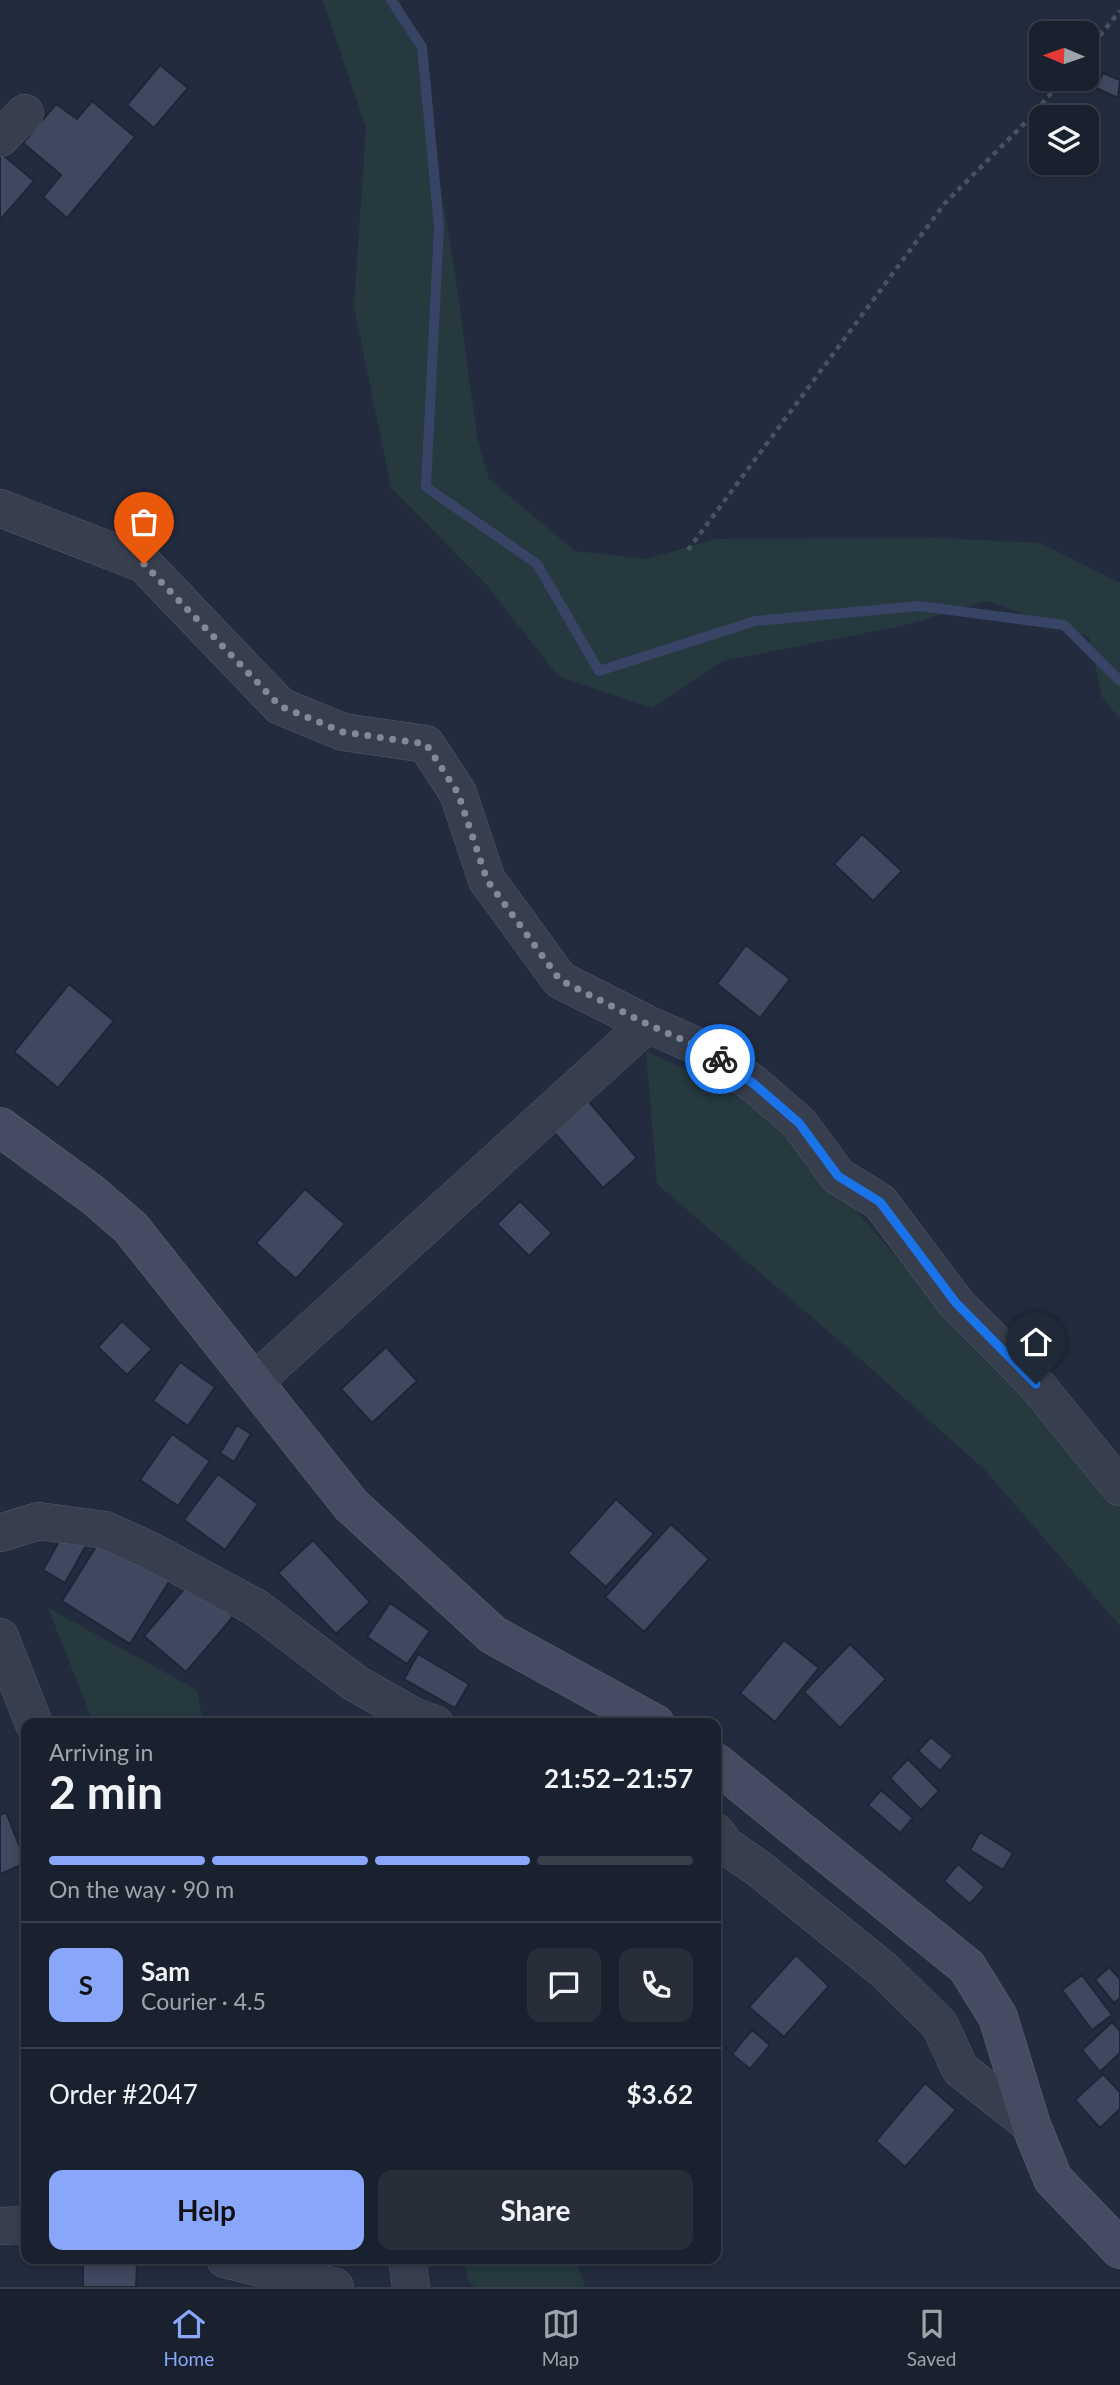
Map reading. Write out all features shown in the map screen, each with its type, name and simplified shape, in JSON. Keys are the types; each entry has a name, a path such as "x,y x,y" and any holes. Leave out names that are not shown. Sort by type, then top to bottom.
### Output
{"street":[{"path":"0,138 25,113"},
{"path":"0,508 144,564 280,706 343,732 426,744 458,793 487,880 560,980 708,1051 754,1084 799,1123 838,1176 880,1202 956,1303 1036,1384 1120,1487"},
{"path":"253,1383 647,1024"},
{"path":"0,1127 93,1195 131,1228 351,1505 493,1635 644,1718"},
{"path":"0,1533 39,1521 105,1530 255,1606 355,1683 418,1718"},
{"path":"0,1637 32,1718"},
{"path":"721,1767 967,1967 998,2017 1031,2125 1053,2179 1120,2249"},
{"path":"721,1839 726,1846 758,1868 885,1971 940,2025 960,2069 1031,2125"},
{"path":"0,2226 21,2225"},
{"path":"245,2264 335,2287"},
{"path":"408,2264 411,2287"}],"path":[{"path":"1099,36 1120,11"},
{"path":"688,550 945,203 1031,117 1053,91"}],"shaded area":[{"path":"323,0 399,0 415,36 455,273 477,437 489,479 575,551 647,559 715,539 939,538 1040,543 1120,583 1120,719 1102,697 1089,637 987,601 906,625 723,661 652,708 558,676 485,583 391,488 354,306 366,128"},
{"path":"646,1051 740,1094 837,1186 871,1228 1011,1384 1040,1411 1120,1505 1120,1626 985,1470 657,1184"},
{"path":"48,1608 197,1690 202,1718 92,1718"},
{"path":"464,2264 578,2264 585,2287 475,2287 469,2282"}],"building":[{"path":"160,65 188,88 154,128 127,105"},
{"path":"1103,73 1120,80 1118,98 1099,89"},
{"path":"92,101 135,137 67,218 43,197 61,175 23,143 56,104 77,119"},
{"path":"2,154 34,181 0,220 0,156"},
{"path":"862,834 902,871 873,901 834,864"},
{"path":"746,945 790,979 760,1018 717,984"},
{"path":"69,984 114,1021 58,1088 14,1052"},
{"path":"585,1097 637,1158 603,1188 550,1128"},
{"path":"305,1189 345,1224 296,1279 256,1243"},
{"path":"520,1201 552,1233 529,1256 497,1224"},
{"path":"122,1321 152,1349 127,1375 98,1347"},
{"path":"386,1347 417,1381 372,1423 341,1389"},
{"path":"180,1362 215,1387 188,1426 153,1401"},
{"path":"237,1425 251,1434 234,1462 220,1453"},
{"path":"172,1434 210,1461 178,1506 140,1480"},
{"path":"218,1474 258,1504 225,1550 184,1520"},
{"path":"616,1499 654,1534 606,1587 568,1553"},
{"path":"671,1524 709,1559 644,1632 605,1597"},
{"path":"66,1529 88,1542 65,1583 43,1570"},
{"path":"104,1534 172,1577 130,1644 62,1601"},
{"path":"313,1540 370,1602 336,1634 278,1573"},
{"path":"191,1581 233,1617 186,1672 144,1636"},
{"path":"390,1603 430,1631 407,1664 367,1637"},
{"path":"784,1640 819,1668 775,1722 740,1693"},
{"path":"850,1644 886,1679 840,1728 804,1692"},
{"path":"418,1654 469,1684 455,1708 404,1679"},
{"path":"931,1737 953,1756 940,1771 918,1751"},
{"path":"908,1759 939,1791 921,1810 890,1778"},
{"path":"881,1790 913,1818 900,1833 868,1805"},
{"path":"6,1812 21,1850 21,1865 0,1874 0,1815"},
{"path":"980,1832 1013,1853 1003,1870 970,1850"},
{"path":"958,1864 985,1887 970,1904 944,1881"},
{"path":"796,1955 829,1986 784,2037 749,2007"},
{"path":"1109,1967 1120,1979 1120,1998 1114,2003 1095,1980"},
{"path":"1082,1975 1112,2015 1092,2030 1062,1990"},
{"path":"1112,2022 1120,2031 1120,2053 1100,2072 1082,2050"},
{"path":"752,2030 770,2045 750,2069 732,2054"},
{"path":"1103,2074 1120,2092 1120,2109 1100,2128 1075,2100"},
{"path":"925,2083 956,2110 905,2167 876,2141"},
{"path":"83,2264 137,2264 136,2287 83,2287"}],"waterway":[{"path":"391,0 422,47 439,226 426,487 537,564 599,671 755,621 920,606 1064,625 1120,681"}],"way so far":[{"path":"144,564 280,706 343,732 426,744 458,793 487,880 560,980 720,1059"}],"route":[{"path":"720,1059 799,1123 838,1176 880,1202 956,1303 1036,1384"}]}
